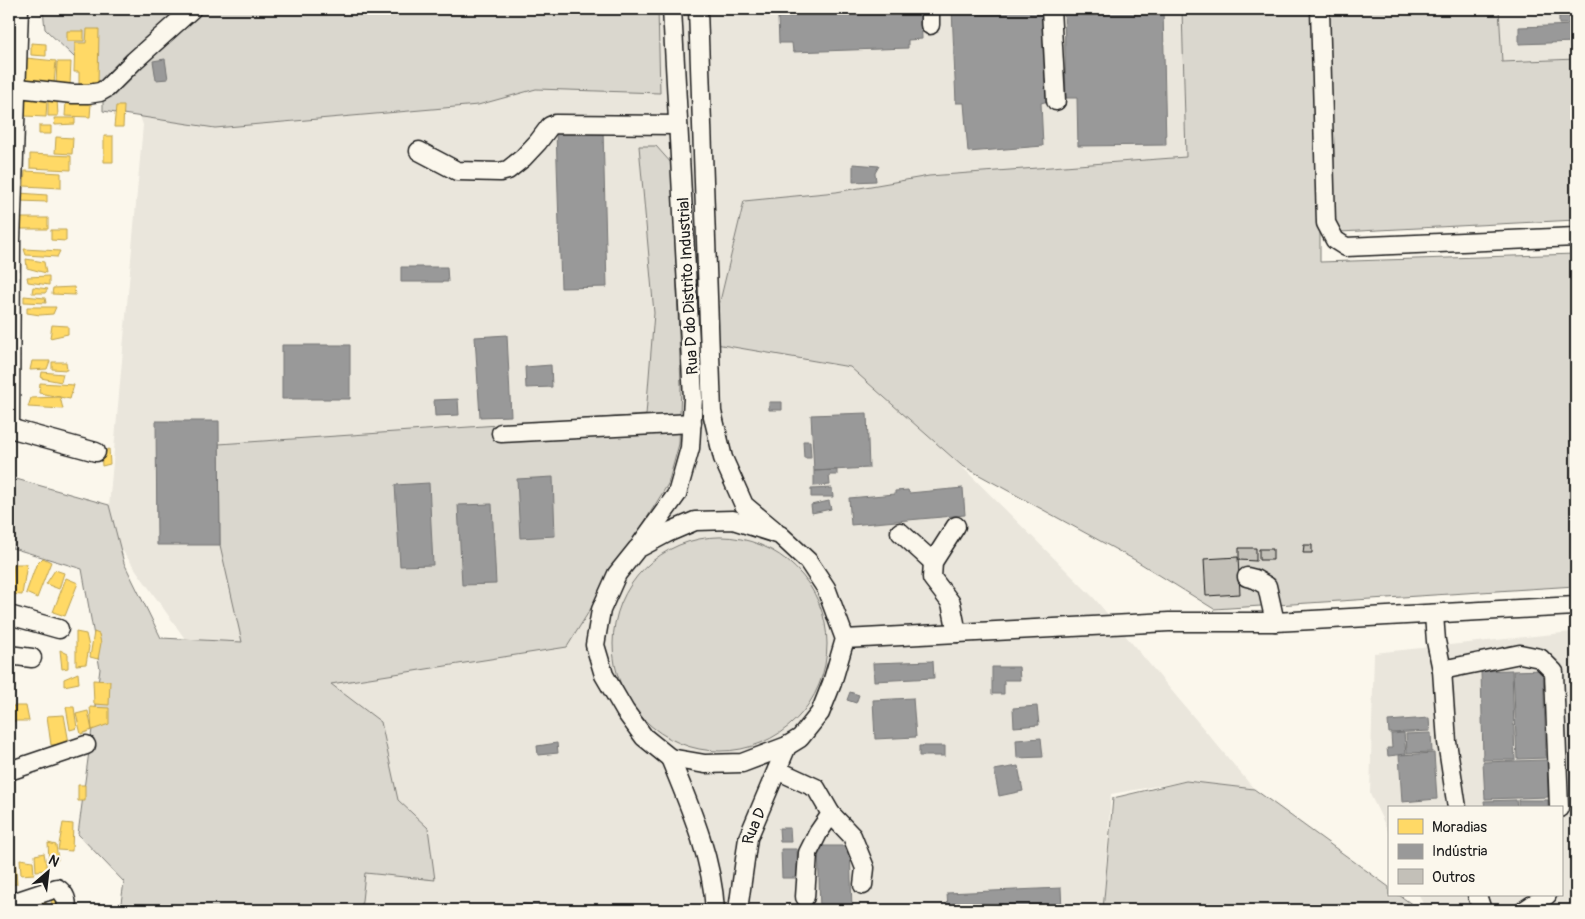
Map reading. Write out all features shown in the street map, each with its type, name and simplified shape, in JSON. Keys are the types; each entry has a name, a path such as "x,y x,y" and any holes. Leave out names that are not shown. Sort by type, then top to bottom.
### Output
{"street":[{"path":"19,9 12,87 10,428 96,452"},
{"path":"12,87 72,94 100,92 107,88 192,9"},
{"name":"Rua D do Distrito Industrial","path":"670,758 644,737 625,711 604,675 595,645 601,610 617,574 677,494 690,448 693,398 672,9"},
{"name":"Rua D do Distrito Industrial","path":"698,9 712,412 723,458 744,505 808,561 826,588 845,639"},
{"path":"1051,9 1056,101"},
{"path":"1320,9 1326,223 1335,240 1346,247 1576,237"},
{"path":"418,151 458,171 500,172 508,170 522,158 538,142 550,126 556,124 678,125"},
{"path":"501,433 692,423"},
{"path":"636,549 667,532 695,521 733,520 780,535"},
{"path":"956,526 932,562 932,578 951,603 957,633"},
{"path":"900,532 932,562"},
{"path":"1247,577 1267,586 1276,622"},
{"path":"670,758 706,764 742,763 787,746 800,738 820,713 832,683 845,639 1169,622 1276,622 1434,615 1576,606"},
{"path":"9,615 59,629"},
{"path":"1434,615 1457,806"},
{"path":"9,654 32,658"},
{"path":"1442,670 1520,654 1540,658 1554,672 1559,806"},
{"path":"9,771 86,745"},
{"name":"Rua D","path":"738,910 748,838 787,746"},
{"path":"670,758 700,835 714,891 715,910"},
{"path":"777,770 816,788 831,814 852,836 865,868 863,885"},
{"path":"805,897 808,853 818,833 831,814"},
{"path":"9,904 57,888 63,892 67,910"},
{"path":"1477,896 1482,910"},
{"path":"1525,910 1546,896"}],"shaded area":[{"path":"43,9 658,9 660,93 536,89 478,105 215,128 103,111 103,85 45,29"},
{"path":"117,9 1182,9 1186,157 744,201 710,343 850,367 888,393 1094,598 1254,789 1186,781 1111,794 1103,910 345,910 342,860 107,529 143,125 117,50"},
{"path":"1182,9 1499,9 1502,62 1576,59 1576,220 1320,233 1320,262 1576,254 1575,586 1214,609 1135,560 961,465 850,367 710,343 744,201 836,192 929,176 1186,157"},
{"path":"1499,9 1576,9 1576,59 1502,62"},
{"path":"639,146 656,146 672,164 681,386 679,444 668,484 567,647 331,684 381,722 398,800 428,828 435,880 365,873 361,910 120,910 124,882 78,834 100,669 82,569 9,547 9,477 109,505 124,563 161,638 242,642 220,545 219,444 646,415 654,313"},
{"path":"709,537 731,537 751,541 771,549 796,568 815,593 823,613 827,644 823,675 815,695 796,720 771,739 751,747 731,751 709,751 689,747 669,739 652,727 637,712 625,695 617,675 613,655 613,633 617,613 625,593 637,576 652,561 669,549 689,541"},
{"path":"1572,632 1576,655 1576,910 1426,910 1419,896 1562,896 1562,806 1388,806 1388,831 1370,794 1374,653"},
{"path":"1186,781 1254,789 1388,886 1388,896 1400,896 1420,910 1103,910 1113,798"}],"building: Moradias":[{"path":"87,29 99,29 98,85 79,84 79,72 74,72 75,43 86,43"},
{"path":"67,31 84,31 84,41 67,41"},
{"path":"31,43 46,44 46,56 31,55"},
{"path":"26,58 56,61 54,84 24,81"},
{"path":"57,62 71,62 70,85 56,84"},
{"path":"25,99 47,100 46,117 25,116"},
{"path":"48,99 57,99 58,116 48,116"},
{"path":"66,102 91,104 90,117 65,116"},
{"path":"116,106 124,106 123,127 114,127"},
{"path":"54,118 75,118 75,124 55,125"},
{"path":"39,126 51,126 51,134 39,134"},
{"path":"104,136 113,136 113,162 104,162"},
{"path":"56,137 73,138 72,154 55,153"},
{"path":"30,154 71,156 71,170 30,168"},
{"path":"25,171 61,173 61,188 24,186"},
{"path":"19,193 47,195 47,202 19,201"},
{"path":"21,218 48,218 48,229 21,229"},
{"path":"51,230 66,230 66,241 51,240"},
{"path":"24,249 60,251 57,257 26,255"},
{"path":"26,259 44,262 46,273 27,268"},
{"path":"49,276 49,285 28,282 27,277"},
{"path":"33,287 48,289 45,293 32,293"},
{"path":"74,287 75,295 52,294 53,288"},
{"path":"24,296 45,298 46,303 24,302"},
{"path":"27,307 56,307 53,314 40,315 27,313"},
{"path":"52,325 68,326 68,334 50,338"},
{"path":"32,361 50,361 47,369 30,370"},
{"path":"52,362 66,362 67,370 52,369"},
{"path":"42,372 63,374 61,382 41,378"},
{"path":"40,383 74,385 70,399 39,393"},
{"path":"60,397 63,409 28,407 31,398"},
{"path":"109,449 110,464 102,466 101,452"},
{"path":"43,558 51,562 37,598 26,593 36,565"},
{"path":"14,564 27,564 22,595 10,594"},
{"path":"55,570 64,573 59,589 46,584"},
{"path":"66,578 78,583 65,616 53,612"},
{"path":"76,632 86,634 89,647 86,664 76,665"},
{"path":"94,632 99,634 101,643 98,659 90,657"},
{"path":"60,650 68,654 68,668 62,669"},
{"path":"78,673 79,683 64,686 64,679"},
{"path":"93,680 110,681 109,705 94,704"},
{"path":"9,706 26,706 29,721 9,721"},
{"path":"66,707 74,707 77,728 70,730"},
{"path":"90,707 109,708 109,724 92,730"},
{"path":"88,711 92,730 81,734 76,714"},
{"path":"64,715 69,743 51,745 47,716"},
{"path":"78,785 85,785 85,801 78,801"},
{"path":"63,823 73,824 72,851 58,850"},
{"path":"48,843 56,845 58,860 49,860"},
{"path":"44,853 47,870 36,871 35,855"},
{"path":"15,858 17,884 9,885 9,859"},
{"path":"20,859 33,861 34,874 21,875"},
{"path":"50,896 60,896 62,910 53,910"},
{"path":"46,901 46,910 32,910 32,903"}],"building: Indústria":[{"path":"791,9 910,9 910,11 921,11 922,39 908,40 908,48 793,52 792,43 779,43 778,17 792,16"},
{"path":"952,9 1046,9 1048,101 1041,103 1043,146 968,152 964,103 956,103"},
{"path":"1064,9 1163,9 1166,145 1078,146 1077,98 1066,98"},
{"path":"1559,9 1570,9 1570,24 1559,24"},
{"path":"1576,25 1576,42 1519,44 1519,27"},
{"path":"165,59 168,79 156,80 153,61"},
{"path":"603,129 607,287 561,288 556,131"},
{"path":"853,164 879,166 875,173 876,181 853,182"},
{"path":"401,267 447,267 448,282 401,282"},
{"path":"507,335 511,416 480,417 475,337"},
{"path":"282,345 350,345 350,399 282,399"},
{"path":"551,365 552,387 526,388 525,367"},
{"path":"458,399 459,415 435,416 434,400"},
{"path":"769,402 782,402 782,410 769,410"},
{"path":"867,413 869,468 814,471 811,415"},
{"path":"156,421 219,421 220,545 157,545"},
{"path":"803,441 810,441 811,458 804,458"},
{"path":"837,470 837,475 829,475 830,485 814,486 814,471"},
{"path":"553,477 555,536 520,538 517,479"},
{"path":"429,483 433,565 400,566 395,485"},
{"path":"832,488 833,497 811,497 811,489"},
{"path":"963,488 965,515 851,525 849,498 895,494 895,491 908,490 909,493"},
{"path":"829,501 831,509 812,513 811,505"},
{"path":"492,504 496,584 462,585 458,505"},
{"path":"933,661 934,678 874,681 873,663"},
{"path":"992,667 1019,667 1020,680 1004,680 1004,694 992,694"},
{"path":"1512,670 1515,760 1483,760 1481,671"},
{"path":"1543,670 1546,758 1517,759 1513,671"},
{"path":"850,692 859,695 856,703 847,700"},
{"path":"913,698 916,737 875,739 873,700"},
{"path":"1037,706 1039,725 1014,727 1013,708"},
{"path":"1429,718 1430,731 1389,733 1388,721"},
{"path":"1404,733 1406,754 1388,756 1387,748 1392,748 1391,734"},
{"path":"1431,733 1432,752 1407,753 1406,734"},
{"path":"1041,738 1043,757 1017,758 1016,740"},
{"path":"557,743 558,753 538,755 537,746"},
{"path":"919,746 945,746 945,756 919,756"},
{"path":"1434,753 1437,799 1402,802 1399,755"},
{"path":"1547,760 1548,797 1485,799 1483,762"},
{"path":"1018,766 1023,791 999,796 994,770"},
{"path":"1516,800 1517,806 1485,806 1484,801"},
{"path":"1518,800 1548,800 1548,806 1518,806"},
{"path":"779,828 790,828 791,842 780,842"},
{"path":"818,846 850,846 852,910 820,910"},
{"path":"781,849 797,849 798,878 782,878"},
{"path":"1061,888 1062,910 948,910 947,893"},
{"path":"523,904 538,905 538,910 523,910"}],"building: Outros":[{"path":"1304,545 1312,545 1312,553 1303,553"},
{"path":"1239,548 1256,548 1256,561 1239,560"},
{"path":"1259,549 1273,549 1273,560 1259,560"},
{"path":"1238,557 1240,594 1206,596 1204,559"}]}
